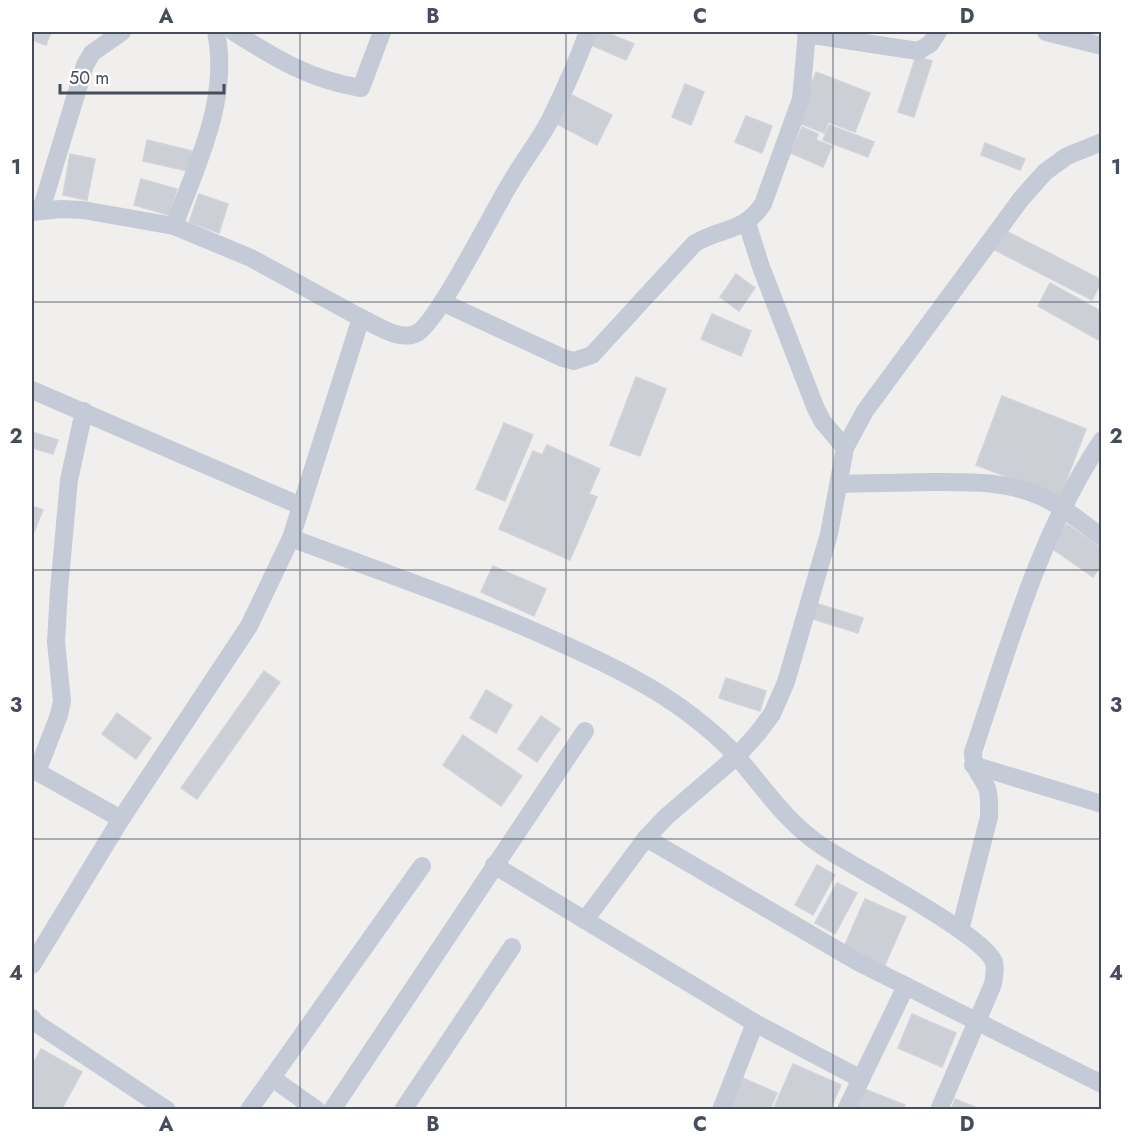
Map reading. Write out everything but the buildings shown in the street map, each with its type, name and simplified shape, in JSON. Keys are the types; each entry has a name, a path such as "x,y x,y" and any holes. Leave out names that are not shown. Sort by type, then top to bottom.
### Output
{"street":[{"path":"122,32 92,53 85,64 36,211 83,210 174,226 251,258 361,318 395,334 406,336 415,334 424,328 442,302 510,183 549,122 578,60 588,32"},
{"path":"174,226 214,114 220,85 221,56 216,32"},
{"path":"234,32 281,62 336,84 361,88 382,32"},
{"path":"442,302 563,358 574,361 592,355 694,244 707,236 747,223 763,204 801,99 807,33 918,51 930,44 938,32"},
{"path":"1046,32 1101,46"},
{"path":"585,920 646,838 667,816 737,756 758,734 772,714 786,682 829,534 845,448 865,411 1021,199 1045,172 1067,156 1101,142"},
{"path":"747,223 760,267 816,410 845,448"},
{"path":"32,965 121,819 249,626 291,538 361,318"},
{"path":"32,390 301,506"},
{"path":"84,411 69,480 59,590 56,642 62,701 59,715 34,770 121,819"},
{"path":"960,930 989,817 987,788 974,765 974,752 1027,592 1063,508 1101,440"},
{"path":"839,484 998,483 1033,494 1063,508 1101,537"},
{"path":"291,538 484,609 598,659 642,682 701,723 737,756 773,802 797,827 821,846 983,946 994,961 993,984 939,1110"},
{"path":"332,1110 585,731"},
{"path":"974,765 1101,804"},
{"path":"646,838 858,962 1101,1084"},
{"path":"494,865 755,1023 861,1079"},
{"path":"249,1110 422,866"},
{"path":"403,1110 512,947"},
{"path":"846,1110 906,986"},
{"path":"32,1018 36,1023 167,1110"},
{"path":"721,1110 755,1023"},
{"path":"272,1078 317,1110"}]}
